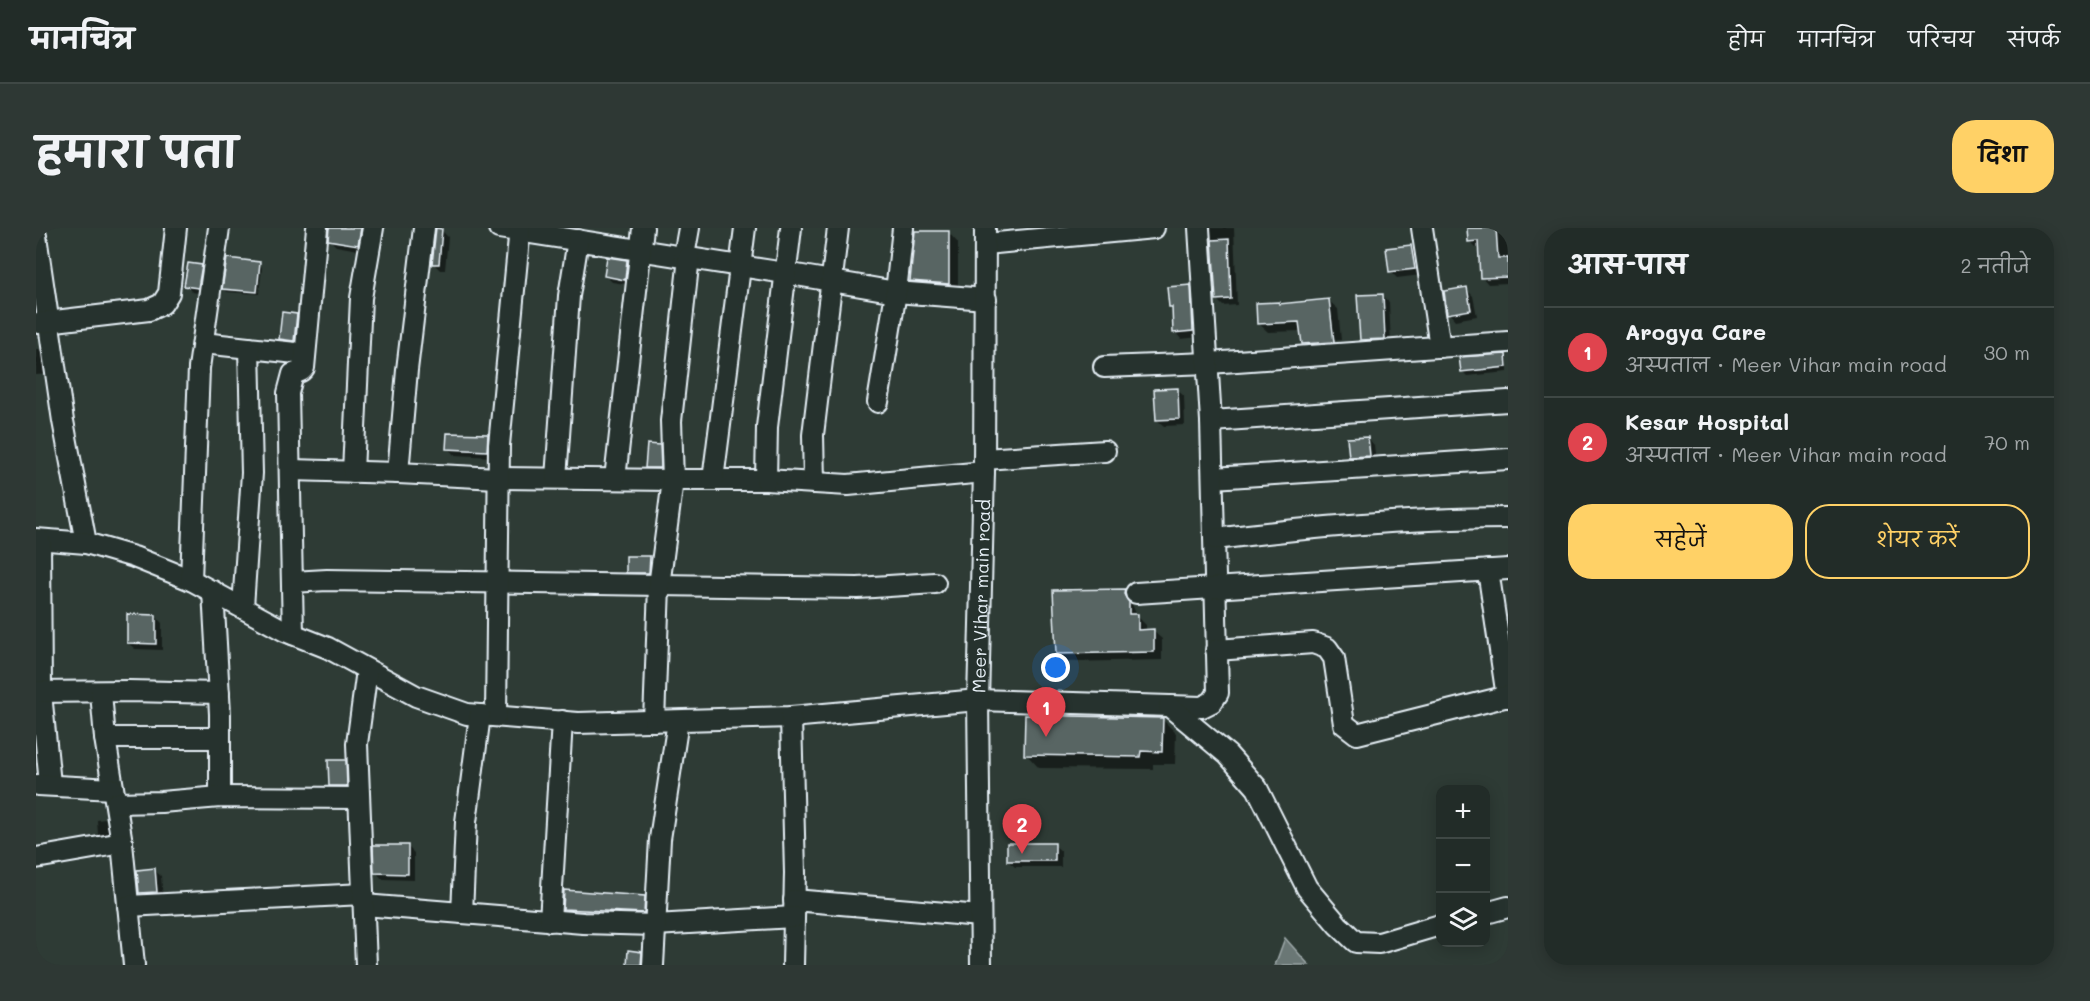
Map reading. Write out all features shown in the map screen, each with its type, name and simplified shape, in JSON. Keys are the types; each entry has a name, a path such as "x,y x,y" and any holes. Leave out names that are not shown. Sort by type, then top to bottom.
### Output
{"street":[{"path":"43,323 149,310 162,304 169,293 176,228"},
{"path":"191,579 198,394 219,228"},
{"path":"292,634 290,382 293,374 304,368 317,228"},
{"path":"353,472 361,298 373,228"},
{"path":"398,472 424,228"},
{"path":"499,228 520,229 896,292 986,299"},
{"path":"615,479 643,228"},
{"path":"654,721 659,586 672,480 671,421 689,228"},
{"path":"713,480 745,228"},
{"path":"766,480 767,427 791,228"},
{"path":"814,483 813,435 838,228"},
{"path":"878,402 896,292 903,228"},
{"path":"986,236 1154,228"},
{"path":"359,798 220,797 161,802 43,785 38,693 38,539 86,543 134,557 191,579 292,634 328,648 416,696 467,714 578,723 791,717 978,700 1202,707 1212,702 1218,693 1209,363 1199,228"},
{"path":"1422,228 1440,347"},
{"path":"462,913 465,822 488,715 497,582 499,445 520,229"},
{"path":"36,236 43,323 86,543"},
{"name":"Meer Vihar main road","path":"981,965 978,700 984,466 986,236"},
{"path":"556,478 569,296 578,240"},
{"path":"1104,367 1209,363 1508,342"},
{"path":"203,343 305,354"},
{"path":"243,607 252,473 249,348"},
{"path":"1211,421 1508,401"},
{"path":"291,470 498,477 766,480 848,485 1105,451"},
{"path":"1213,478 1508,459"},
{"path":"1215,539 1335,525 1455,518 1508,518"},
{"path":"1136,593 1508,569"},
{"path":"1216,650 1312,643 1327,648 1334,658 1344,724 1357,734 1508,697 1488,570"},
{"path":"292,582 327,580 858,588 935,583"},
{"path":"213,591 219,693 220,797"},
{"path":"366,965 357,744 367,670"},
{"path":"38,693 129,691 219,693"},
{"path":"101,693 105,738 122,843 134,965"},
{"path":"1169,706 1228,755 1257,788 1307,888 1338,925 1356,942 1379,943 1436,927"},
{"path":"791,717 793,965"},
{"path":"550,921 562,721"},
{"path":"653,965 660,839 678,721"},
{"path":"105,738 220,738"},
{"path":"36,858 122,843"},
{"path":"128,906 363,899 462,913 550,921 655,925 794,908 980,916"},
{"path":"1490,912 1508,908"}],"shaded area":[{"path":"1285,938 1309,965 1275,965"}],"building":[{"path":"329,228 361,228 358,245 328,240"},
{"path":"436,228 442,229 439,264 432,264"},
{"path":"1467,228 1496,228 1498,258 1508,258 1508,277 1480,278 1478,241 1468,242"},
{"path":"915,231 949,231 949,284 910,281"},
{"path":"1229,239 1231,299 1216,300 1212,240"},
{"path":"1411,245 1415,269 1389,272 1386,248"},
{"path":"607,257 627,260 625,280 604,276"},
{"path":"227,258 260,262 257,292 222,289"},
{"path":"188,263 202,265 198,288 184,286"},
{"path":"1191,285 1193,331 1173,333 1172,307 1169,307 1167,287"},
{"path":"1467,287 1471,310 1447,314 1444,291"},
{"path":"1383,294 1385,339 1360,340 1357,295"},
{"path":"1329,299 1334,342 1302,344 1299,322 1257,324 1256,303 1279,302 1279,304"},
{"path":"282,312 297,314 294,341 279,339"},
{"path":"1506,354 1507,367 1461,372 1459,357"},
{"path":"1178,388 1179,419 1156,420 1154,389"},
{"path":"447,433 488,434 487,451 446,449"},
{"path":"1368,437 1370,456 1349,457 1347,438"},
{"path":"647,444 660,445 661,468 645,468"},
{"path":"626,556 650,556 649,573 626,573"},
{"path":"1125,589 1124,594 1129,602 1129,614 1138,614 1138,630 1154,629 1154,652 1056,654 1053,590"},
{"path":"127,614 156,615 156,644 127,643"},
{"path":"1025,715 1163,718 1162,752 1141,751 1140,757 1024,755"},
{"path":"328,760 346,760 347,786 329,786"},
{"path":"1007,843 1055,843 1055,861 1007,861"},
{"path":"373,845 408,845 408,874 374,873"},
{"path":"155,868 157,892 139,893 137,870"},
{"path":"564,890 645,896 644,913 563,909"},
{"path":"628,950 642,952 641,965 627,965"}],"place":[{"name":"Arogya Care","path":"1046,737"},
{"name":"Kesar Hospital","path":"1022,854"}]}
